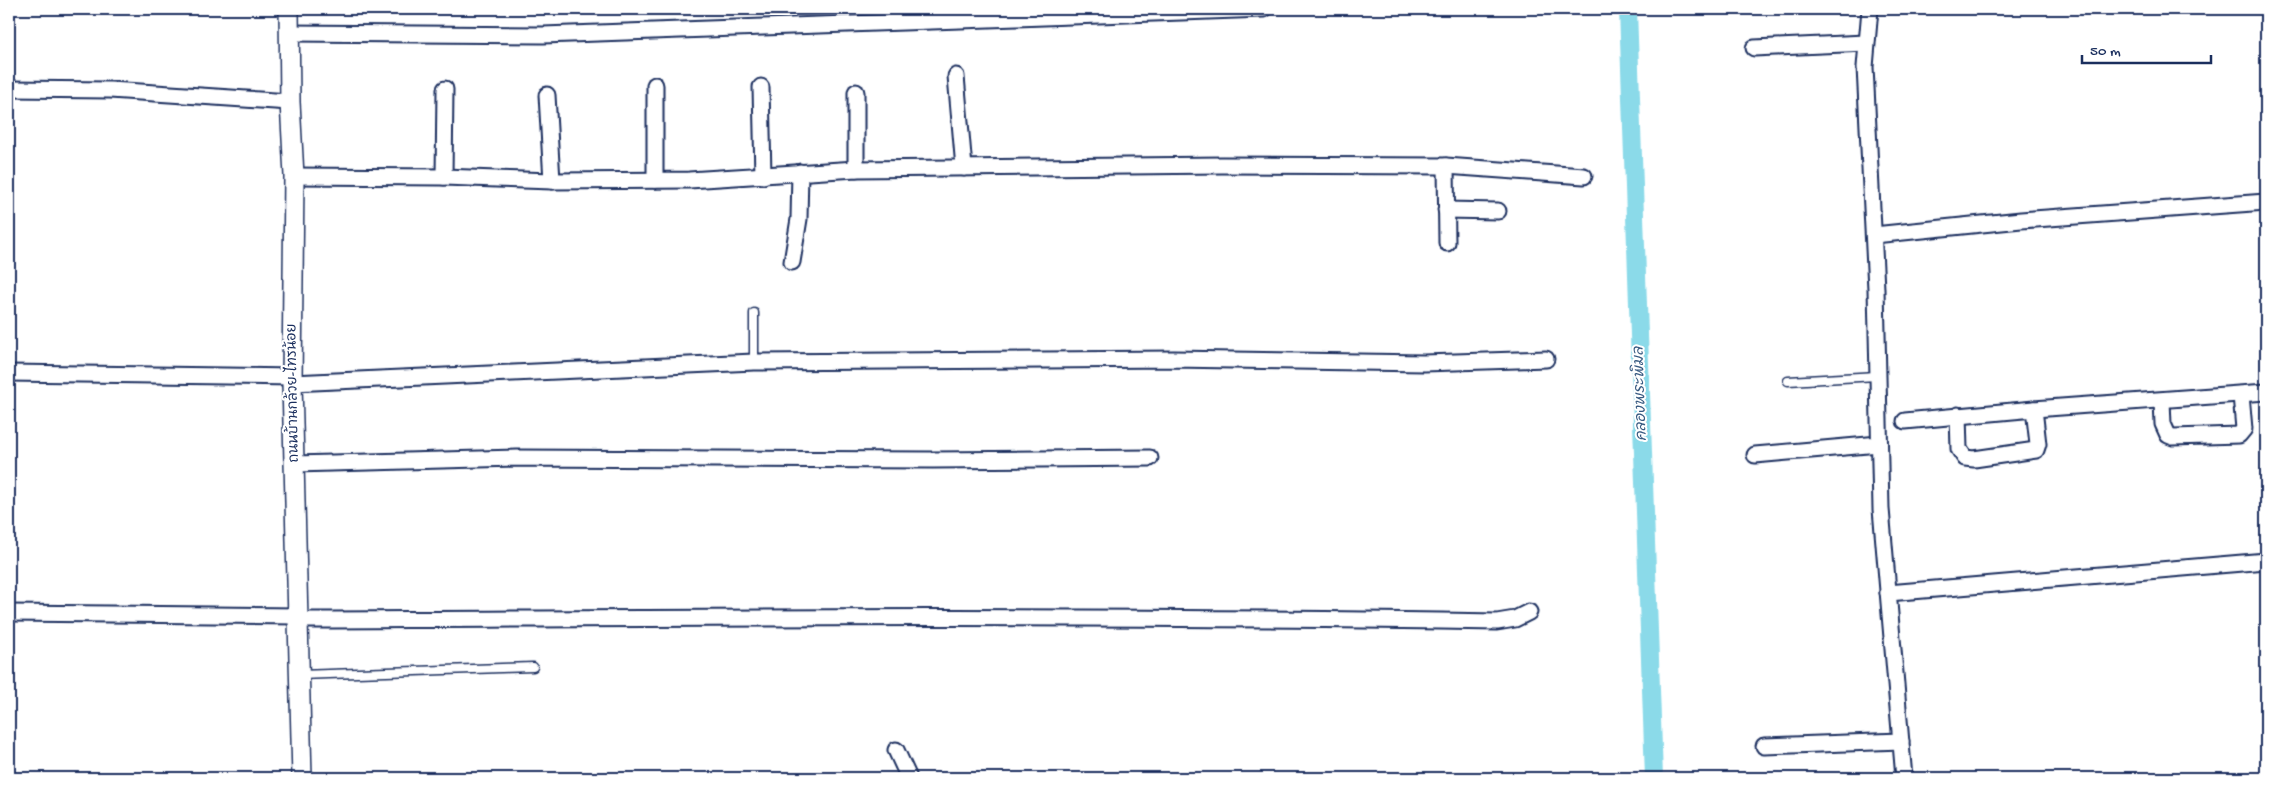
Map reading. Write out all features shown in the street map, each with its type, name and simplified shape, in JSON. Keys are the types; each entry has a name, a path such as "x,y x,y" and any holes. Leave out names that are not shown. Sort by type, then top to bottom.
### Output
{"street":[{"name":"ถนนบ้านกล้วย-ไทรน้อย","path":"289,9 290,102 294,176 293,380 302,778"},
{"path":"290,33 543,34 1264,9"},
{"path":"1870,9 1865,67 1874,235 1879,444 1888,593 1904,778"},
{"path":"1754,48 1866,43"},
{"path":"956,76 964,168"},
{"path":"655,84 655,180"},
{"path":"761,87 764,176"},
{"path":"9,89 110,90 290,102"},
{"path":"444,177 446,89"},
{"path":"856,92 856,169"},
{"path":"547,94 552,181"},
{"path":"294,176 444,177 552,181 655,180 764,176 856,169 1222,165 1446,166 1584,176"},
{"path":"1446,166 1447,243"},
{"path":"792,262 799,219 800,172"},
{"path":"1874,235 2021,220 2266,202"},
{"path":"1446,210 1498,210"},
{"path":"9,372 293,380 754,362 1174,359 1424,363 1546,358"},
{"path":"1904,421 2034,409 2266,392"},
{"path":"2162,401 2163,424 2168,435 2173,437 2239,435 2244,429 2241,395"},
{"path":"1958,416 1959,449 1965,458 1974,459 2036,450 2038,444 2034,409"},
{"path":"1755,455 1879,444"},
{"path":"295,464 517,458 933,460 1150,458"},
{"path":"1888,593 2266,561"},
{"path":"9,613 299,618 907,616 1256,618 1497,622 1515,619 1529,612"},
{"path":"1764,746 1900,741"},
{"path":"896,750 909,778"}],"lane":[{"path":"754,313 754,362"},
{"path":"1788,381 1877,376"},
{"path":"300,675 533,667"}],"waterway":[{"name":"คลองพระพิมล","path":"1628,9 1654,778"}]}
